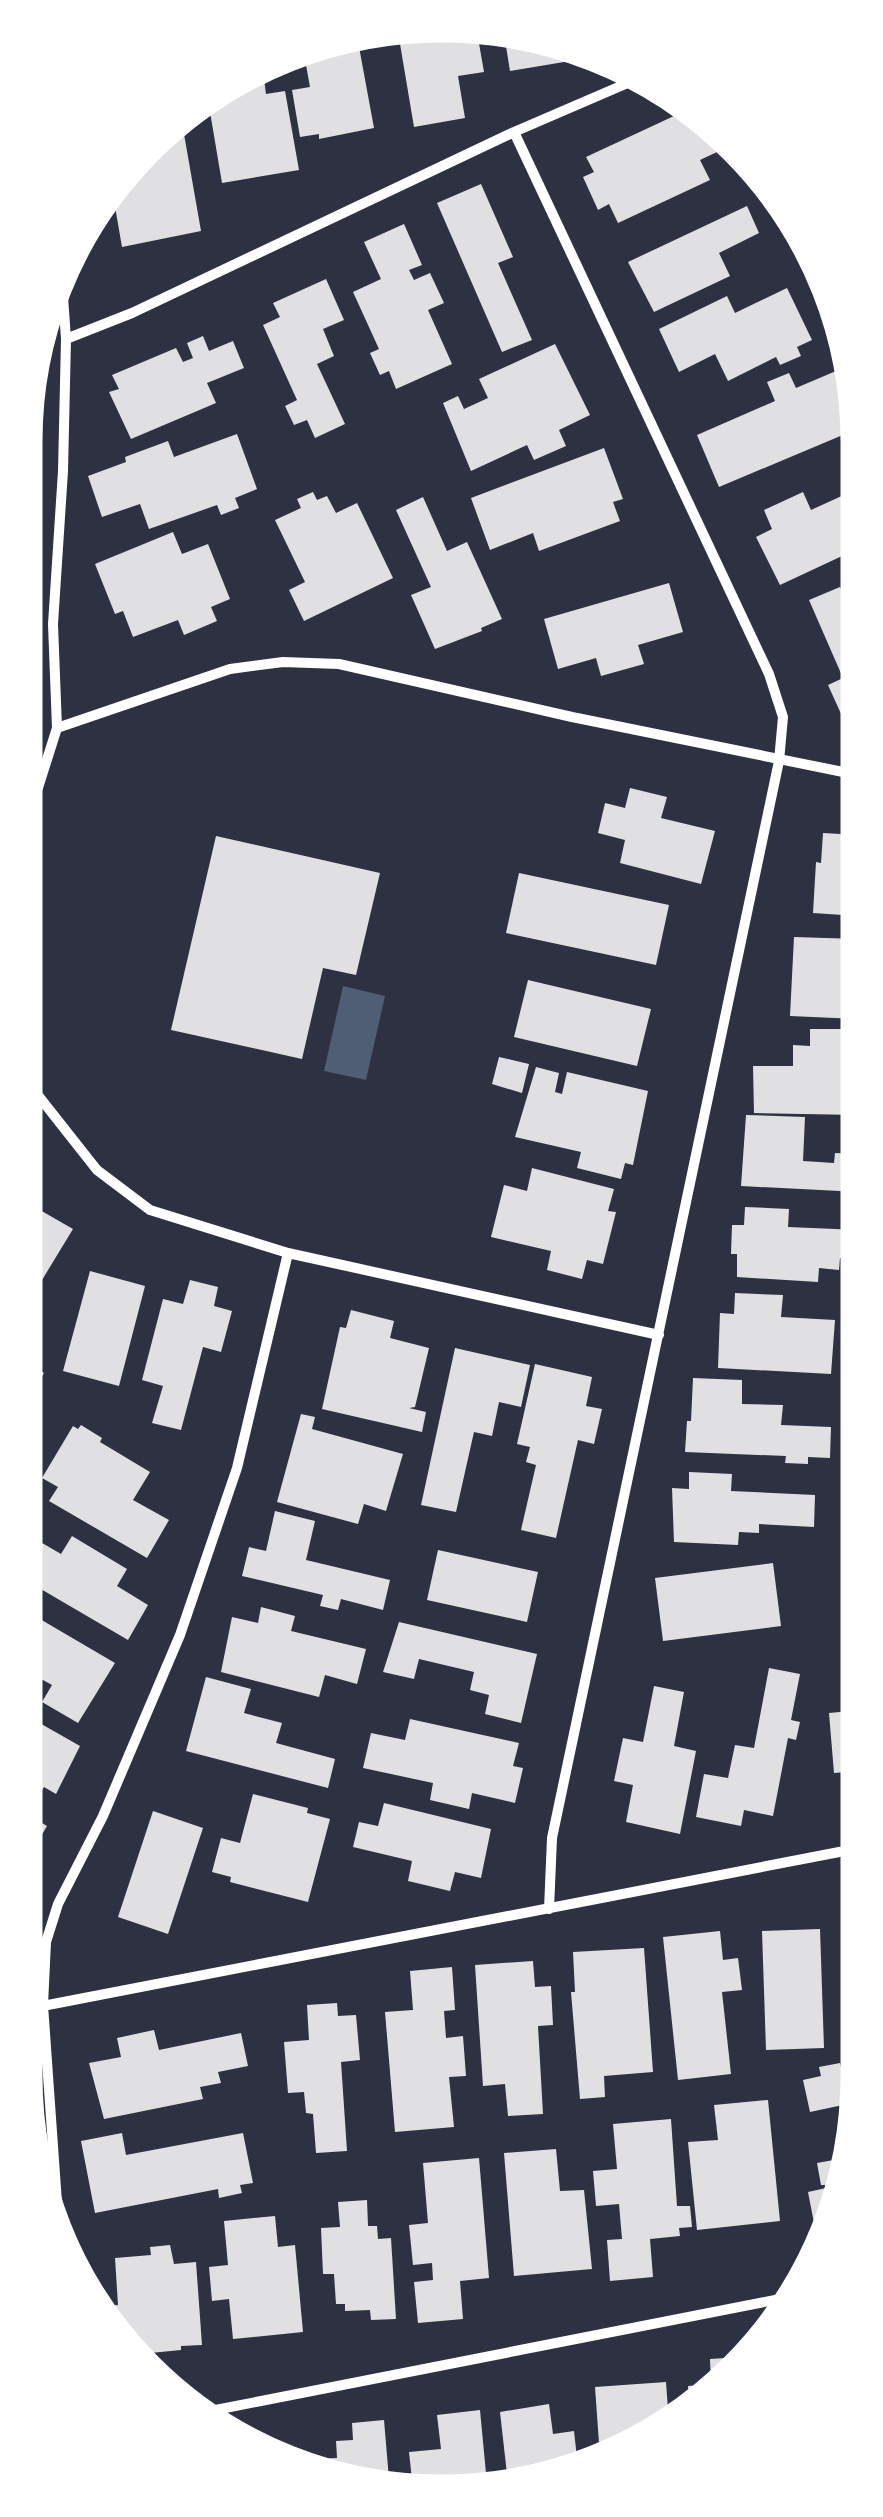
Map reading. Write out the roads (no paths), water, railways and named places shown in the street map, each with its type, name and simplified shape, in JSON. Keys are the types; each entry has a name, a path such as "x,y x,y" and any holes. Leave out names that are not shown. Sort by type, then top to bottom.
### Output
{"street":[{"path":"66,339 132,313 514,132 625,84"},
{"path":"514,132 769,674 783,717 779,761 552,1838 549,1909"},
{"path":"40,781 57,728 53,624 63,471 64,306"},
{"path":"57,728 230,669 283,662 338,664 843,772"},
{"path":"40,1098 97,1170 150,1210 288,1253 659,1335"},
{"path":"56,2186 43,2006 46,1942 58,1904 102,1816 180,1635 237,1468 288,1253"},
{"path":"40,2007 843,1851"},
{"path":"219,2409 774,2300"}],"water":[{"path":"343,986 385,996 366,1080 324,1071"}]}
